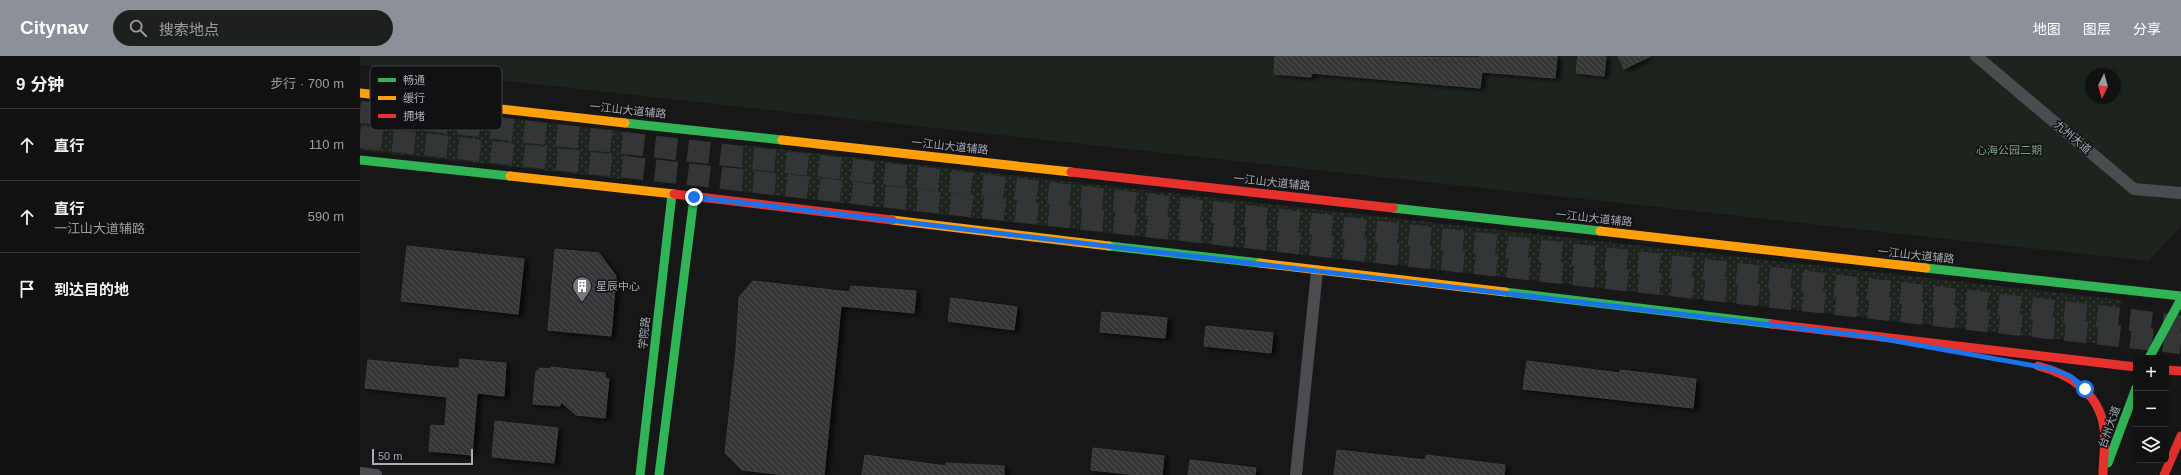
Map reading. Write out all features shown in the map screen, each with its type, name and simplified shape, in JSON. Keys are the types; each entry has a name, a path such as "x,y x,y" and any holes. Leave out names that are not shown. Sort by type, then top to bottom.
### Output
{"main road":[{"name":"一江山大道辅路","path":"360,93 370,94"},
{"name":"一江山大道辅路","path":"502,109 2181,298"},
{"path":"360,160 672,194 2133,367"},
{"name":"学院路","path":"640,475 672,194"},
{"path":"659,475 694,197"},
{"path":"2151,355 2181,298"},
{"path":"1873,337 2017,363"},
{"path":"2030,365 2060,371 2070,376 2085,389 2095,404 2104,424 2103,475"},
{"path":"2169,370 2181,371"},
{"name":"台州大道","path":"2103,475 2135,391"},
{"path":"2164,475 2181,436"}],"street":[{"name":"九州大道","path":"1976,56 2134,188 2181,193"},
{"path":"1296,475 1318,271"},
{"path":"360,473 376,475"}],"green space":[{"name":"心海公园二期","path":"360,56 2181,56 2181,226 2149,261 502,81 502,66 360,65"},
{"path":"360,102 370,103 370,130 502,130 502,118 631,132 623,179 360,150"},
{"path":"743,145 2123,300 2102,344 735,191"}],"building":[{"path":"1275,56 1479,58 1480,56 1557,56 1555,78 1482,72 1480,88 1311,73 1311,77 1274,74"},
{"path":"1578,56 1606,56 1604,76 1576,73"},
{"path":"1618,56 1651,56 1624,69"},
{"path":"407,246 524,259 518,314 401,301"},
{"name":"星辰中心","path":"555,249 599,253 616,276 611,336 548,330"},
{"path":"753,281 850,292 851,286 916,291 914,313 841,306 824,475 786,475 742,470 725,453 736,351 739,297"},
{"path":"951,298 1017,307 1014,330 948,321"},
{"path":"1102,312 1167,318 1165,338 1100,332"},
{"path":"1206,326 1273,333 1271,353 1204,346"},
{"path":"460,359 506,363 504,396 477,393 472,455 429,451 431,425 445,426 447,397 365,388 368,360 459,368"},
{"path":"1527,361 1620,373 1620,370 1696,379 1693,408 1523,389"},
{"path":"551,367 605,373 605,378 609,379 605,418 576,415 561,402 560,406 533,404 536,371 539,371 539,368 551,369"},
{"path":"495,421 558,428 554,463 492,457"},
{"path":"1093,448 1164,456 1162,475 1138,475 1091,470"},
{"path":"1337,450 1426,460 1426,455 1505,465 1504,475 1334,475"},
{"path":"865,455 946,466 946,463 1004,466 1004,475 862,475"},
{"path":"1190,460 1256,468 1255,475 1188,475"}],"tunnel":[{"path":"360,112 370,113"},
{"path":"502,129 2181,326"},
{"path":"360,137 2181,343"}],"traffic: fast":[{"path":"625,123 782,140"},
{"path":"360,160 510,176"},
{"path":"640,475 672,194"},
{"path":"659,475 694,197"},
{"path":"1393,208 1600,231"},
{"path":"1109,246 1260,263"},
{"path":"1926,268 2181,296"},
{"path":"1505,292 1772,324"},
{"path":"2151,355 2181,299"},
{"path":"2108,463 2135,391"}],"traffic: slow":[{"path":"360,93 370,94"},
{"path":"502,109 625,123"},
{"path":"782,140 1071,172"},
{"path":"510,176 674,194"},
{"path":"892,220 1109,246"},
{"path":"1600,231 1926,268"},
{"path":"1260,263 1505,292"}],"traffic: jam":[{"path":"1071,172 1393,208"},
{"path":"674,194 892,220"},
{"path":"1772,324 2133,367"},
{"path":"2038,366 2061,374 2072,380 2089,395 2096,405 2101,416 2105,434 2103,475"},
{"path":"2169,370 2181,371"},
{"path":"2164,475 2181,436"}],"place":[{"name":"星辰中心","path":"582,303"}],"route":[{"path":"694,197 1873,337 1991,359 2045,367 2060,371 2070,376 2085,389"}]}
